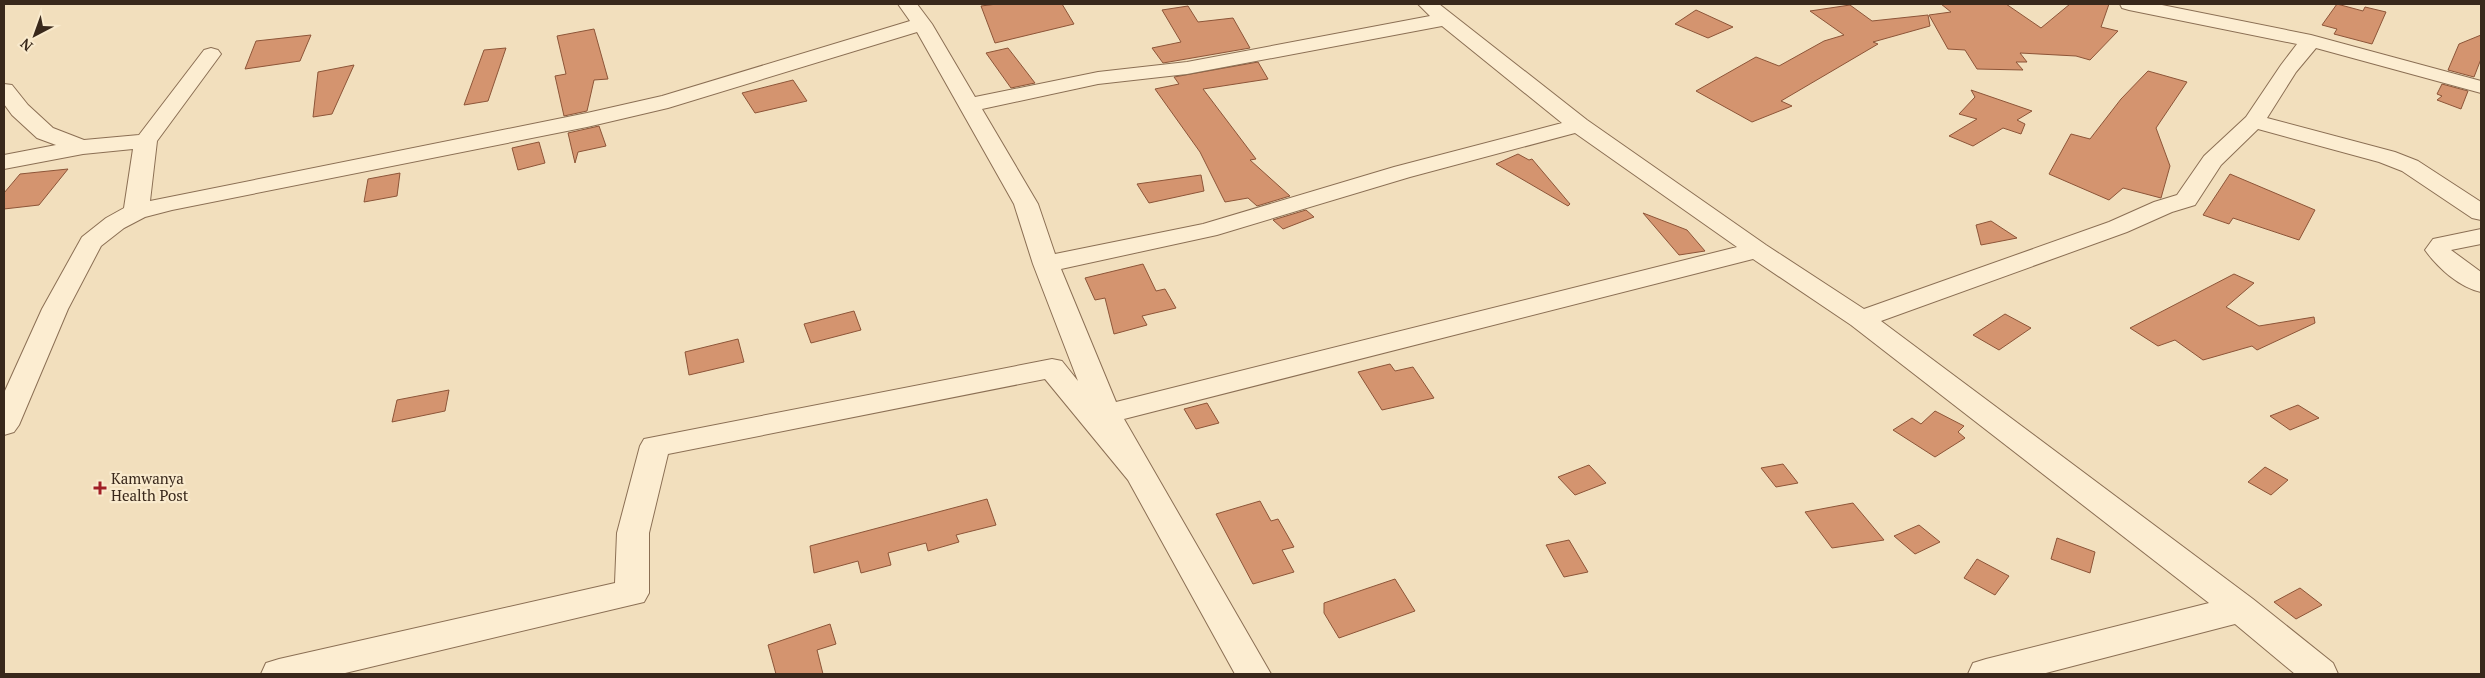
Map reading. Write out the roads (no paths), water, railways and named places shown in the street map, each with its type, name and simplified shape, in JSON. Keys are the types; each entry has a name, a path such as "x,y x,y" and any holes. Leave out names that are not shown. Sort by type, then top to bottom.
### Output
{"street":[{"path":"2129,4 2311,41 2481,87"},
{"path":"970,105 1098,78 1187,68 1437,12 1578,125 1757,250 1861,319 2242,610 2320,674"},
{"path":"4,425 16,374 55,309 91,242 115,223 136,212 179,201 587,120 668,101 915,14 970,105 1026,204 1046,264 1106,414 1253,674"},
{"path":"1861,319 2118,227 2163,207 2186,200 2212,161 2254,121 2288,69 2311,41"},
{"path":"136,212 146,141 211,54"},
{"path":"4,90 20,110 45,133 83,147"},
{"path":"2254,121 2387,157 2410,166 2443,186 2481,213"},
{"path":"1046,264 1208,230 1402,172 1578,125"},
{"path":"4,162 83,147 146,141"},
{"path":"2481,236 2442,244 2438,250 2447,261 2481,284"},
{"path":"1106,414 1757,250"},
{"path":"279,674 632,593 633,532 655,446 1052,368 1141,475"},
{"path":"1986,674 2242,610"}],"place":[{"name":"Kamwanya Health Post","path":"100,488"}]}
